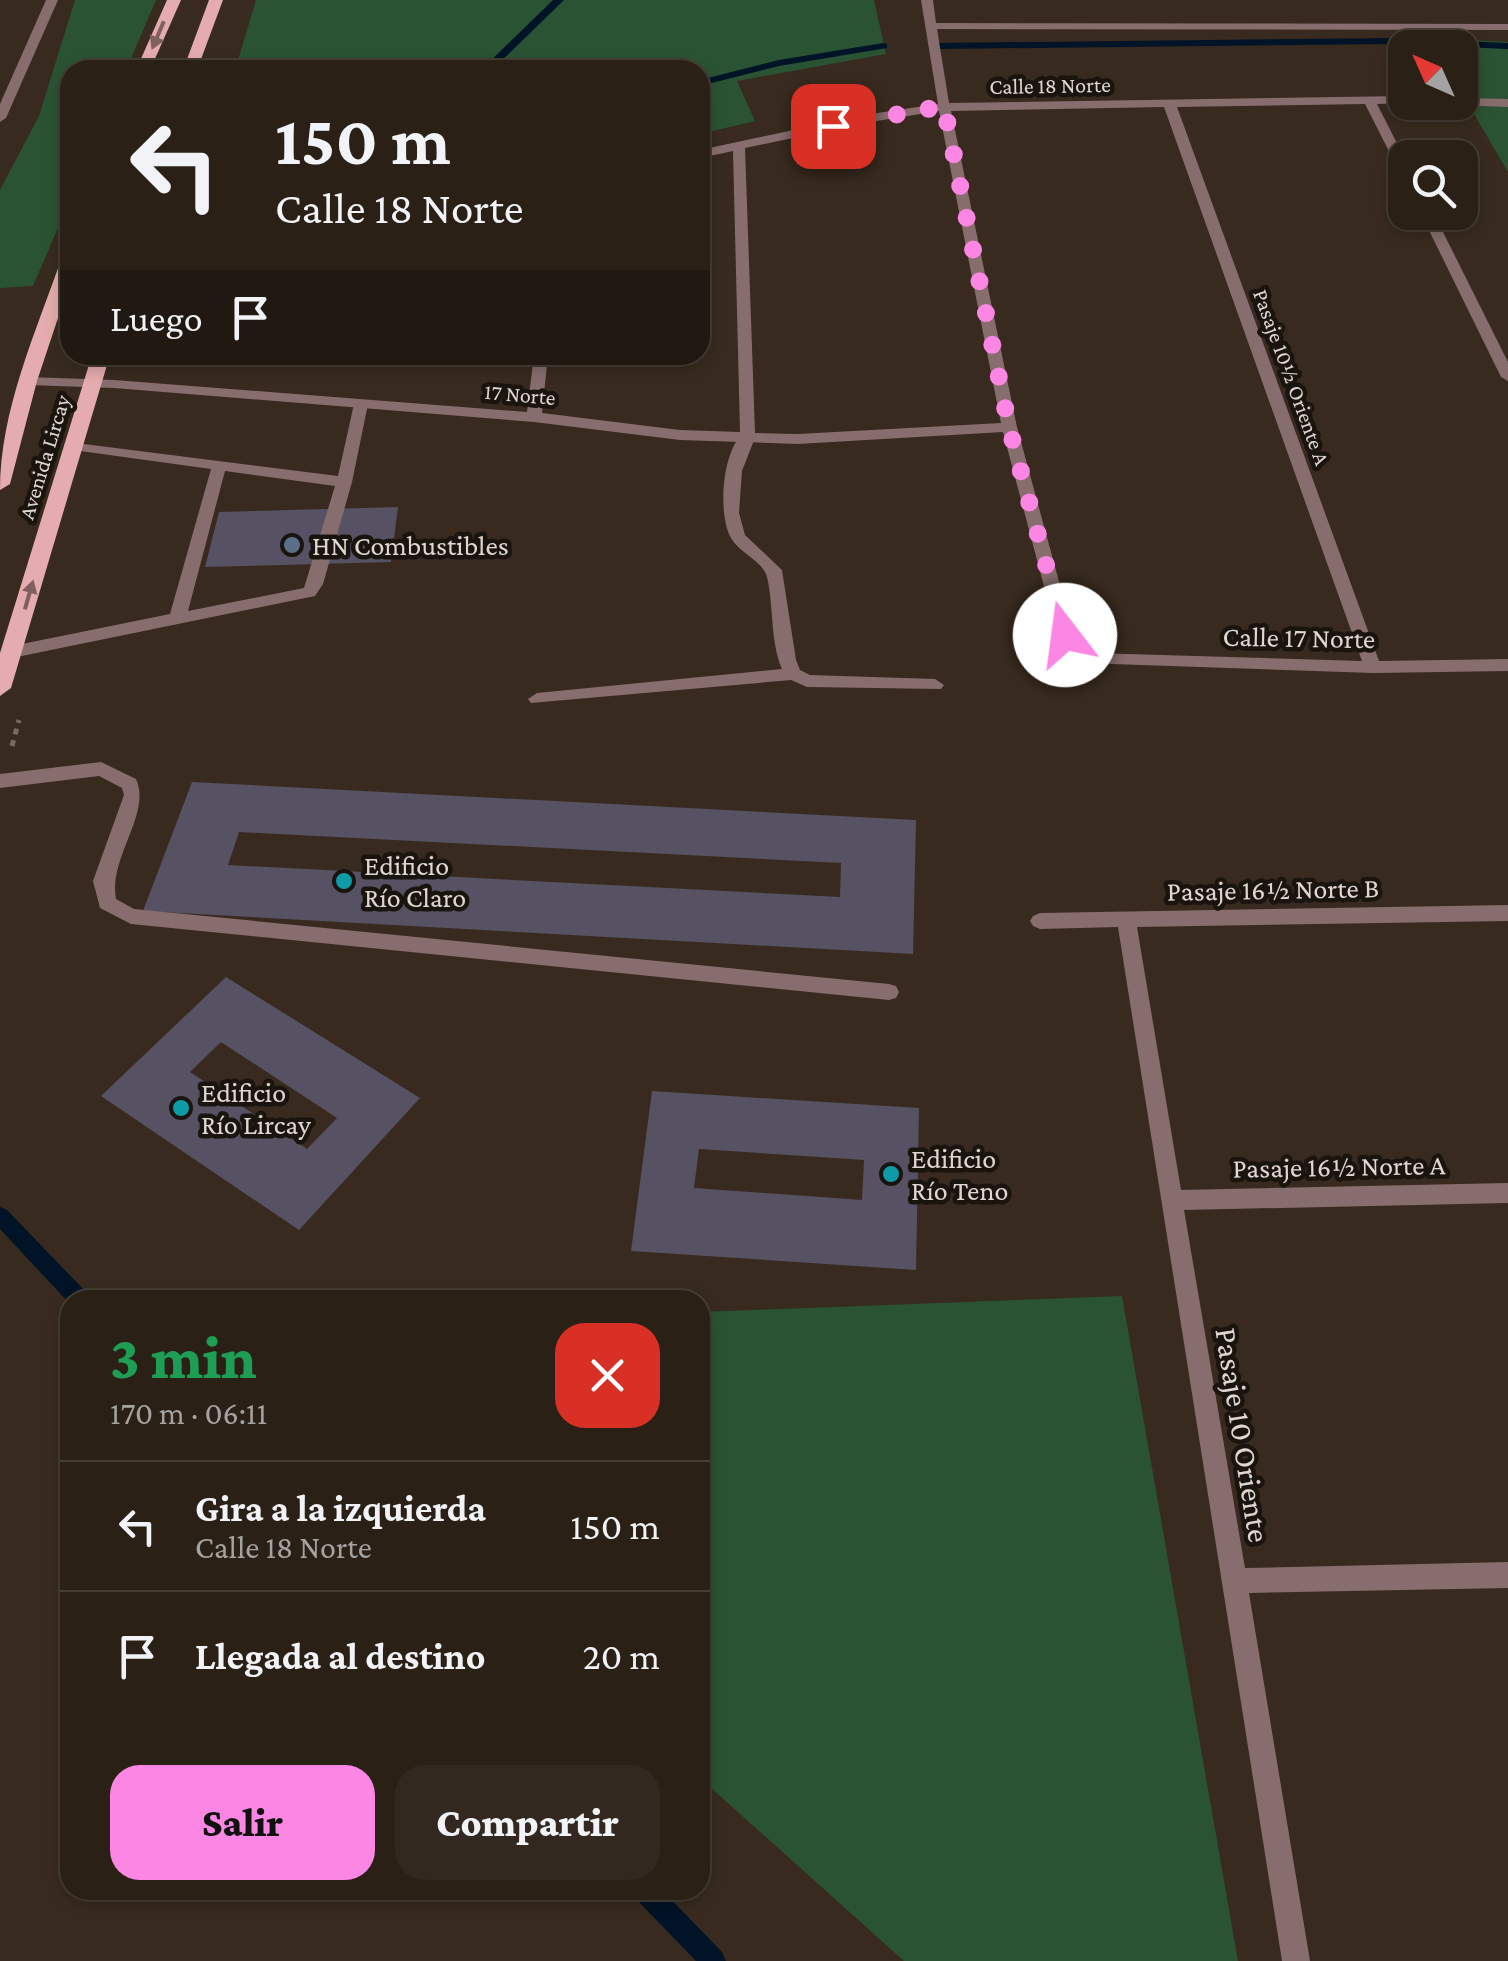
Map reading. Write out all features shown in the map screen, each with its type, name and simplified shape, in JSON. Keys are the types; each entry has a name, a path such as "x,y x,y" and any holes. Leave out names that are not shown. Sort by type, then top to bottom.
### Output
{"main road":[{"path":"147,60 174,0"},
{"path":"194,60 216,0"},
{"name":"Avenida Lircay","path":"0,484 28,381 60,287"},
{"name":"Avenida Lircay","path":"0,688 98,365"}],"street":[{"path":"0,118 52,0"},
{"path":"927,0 944,106 1009,427"},
{"path":"932,26 1508,27"},
{"path":"1369,100 1389,140"},
{"name":"Calle 18 Norte","path":"710,152 944,106 1388,100"},
{"path":"1478,102 1508,103"},
{"name":"Pasaje 10½ Oriente A","path":"1169,104 1373,667"},
{"path":"739,146 748,435 737,454 733,524 746,546 774,570 792,674"},
{"path":"1435,230 1508,377"},
{"path":"534,417 540,365"},
{"name":"17 Norte","path":"28,381 534,417 680,435 798,439 1009,427"},
{"path":"12,652 309,592 315,584 344,482 361,404"},
{"name":"Calle 17 Norte","path":"1009,427 1065,635 1089,659 1373,667 1508,665"},
{"path":"73,445 344,482"},
{"path":"177,620 219,466"},
{"path":"537,699 792,674 806,681 936,685"},
{"path":"0,780 101,769 130,784 133,794 103,881 107,904 131,916 889,992"},
{"name":"Pasaje 16½ Norte B","path":"1040,921 1508,912"},
{"name":"Pasaje 10 Oriente","path":"1126,919 1296,1961"},
{"name":"Pasaje 16½ Norte A","path":"1172,1200 1508,1193"},
{"path":"1234,1581 1508,1575"}],"green space":[{"path":"75,0 156,0 130,60 60,60 60,223 33,286 0,288 0,190 39,116"},
{"path":"256,0 874,0 886,54 737,81 755,121 710,132 710,60 238,60"},
{"path":"1478,40 1508,42 1508,172 1478,120"},
{"path":"1122,1296 1238,1961 904,1961 710,1787 710,1312"}],"building":[{"path":"398,507 391,562 205,567 219,512"},
{"name":"Edificio Río Claro","path":"192,782 916,820 913,954 143,911","holes":["239,832 841,863 840,897 228,865"]},
{"name":"Edificio Río Lircay","path":"226,977 420,1098 299,1230 101,1096","holes":["221,1042 337,1118 307,1149 190,1072"]},
{"name":"Edificio Río Teno","path":"652,1091 919,1108 916,1270 631,1251","holes":["699,1149 864,1160 862,1200 694,1188"]}],"waterway":[{"path":"496,60 559,0"},
{"path":"937,46 1392,41 1508,46"},
{"path":"710,80 779,63 883,46"},
{"path":"0,1216 70,1290"},
{"path":"655,1900 713,1961"}],"place":[{"name":"HN Combustibles","path":"292,545"},
{"name":"Edificio Río Claro","path":"344,881"},
{"name":"Edificio Río Lircay","path":"181,1108"},
{"name":"Edificio Río Teno","path":"891,1174"}],"route":[{"path":"833,126 944,106 1009,427 1065,635"}]}
